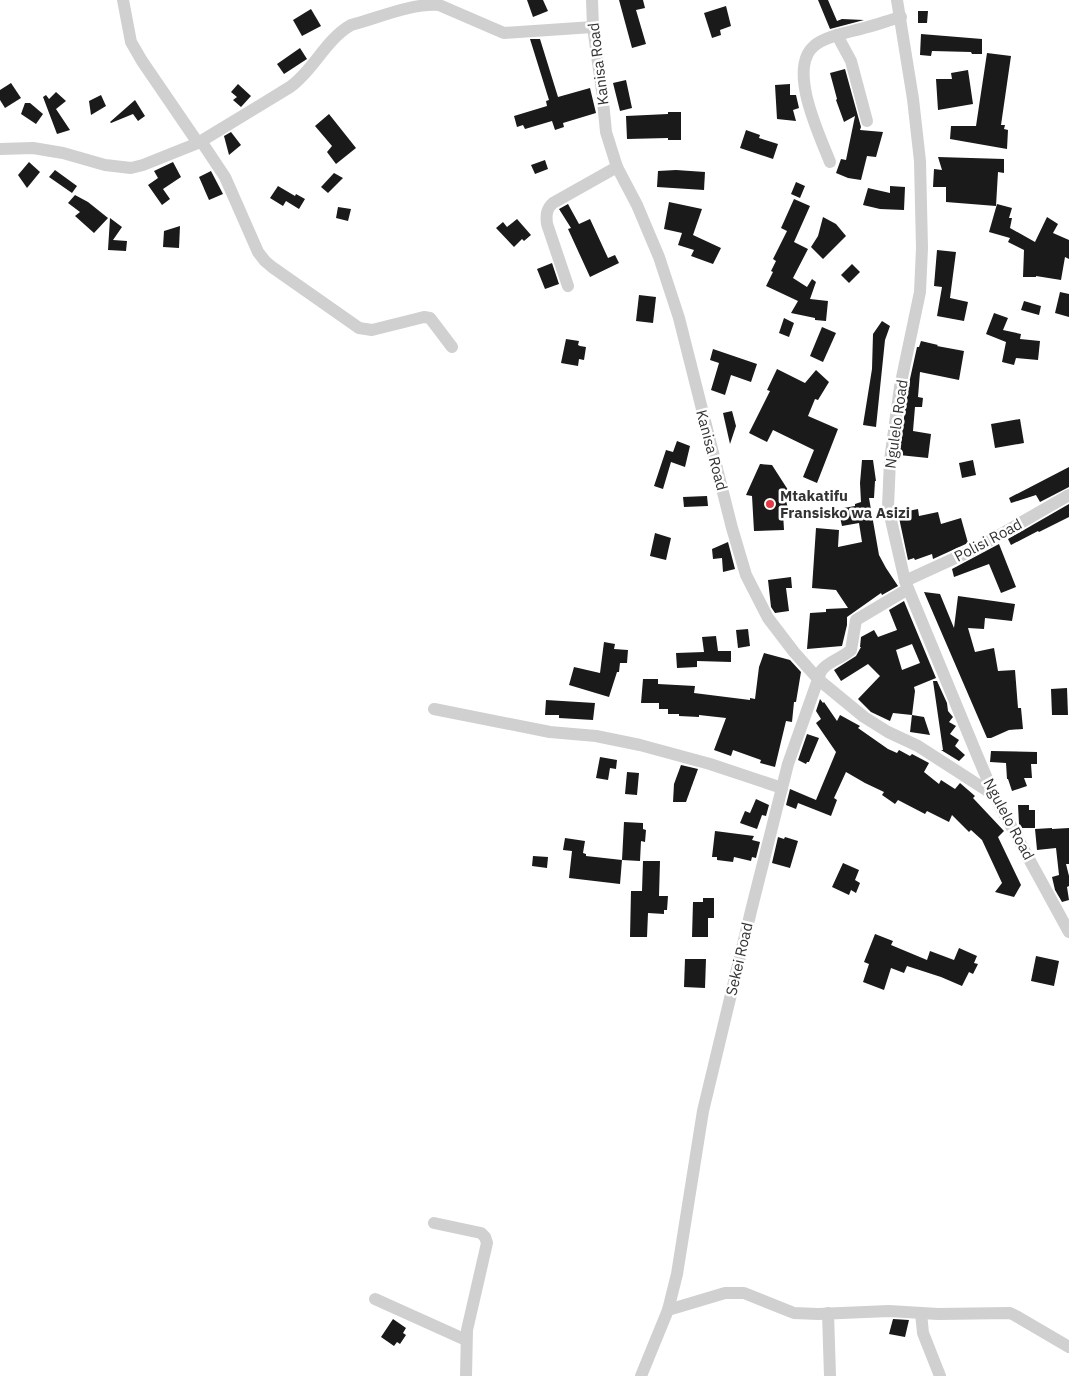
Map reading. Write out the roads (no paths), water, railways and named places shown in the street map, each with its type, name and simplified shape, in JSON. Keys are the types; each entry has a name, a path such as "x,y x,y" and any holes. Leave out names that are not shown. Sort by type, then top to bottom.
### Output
{"street":[{"path":"123,0 131,42 142,61 224,177 258,252 265,261 359,328 372,330 424,317 430,318 452,347"},
{"name":"Kanisa Road","path":"592,0 593,27 606,132 617,167 637,205 659,257 679,318 732,528 746,575 768,618 794,652 819,680 864,717 888,732 918,746 994,796"},
{"name":"Ngulelo Road","path":"897,0 913,99 920,161 922,248 920,292 900,387 890,460 888,507 907,585 994,796 1069,932"},
{"path":"0,149 33,148 63,153 112,166 131,168 142,165 200,142 296,82 342,30 351,25 427,2 439,5 504,33 593,27"},
{"path":"830,162 809,107 804,87 805,62 814,46 837,35 901,17"},
{"path":"837,35 851,61 867,121"},
{"path":"568,286 547,224 546,215 548,208 553,203 617,167"},
{"name":"Polisi Road","path":"907,585 978,548 1069,495"},
{"name":"Sekei Road","path":"641,1376 668,1310 677,1274 703,1111 782,788 801,724 821,671 825,665 850,650 856,620 907,585"},
{"path":"434,709 550,732 596,736 640,745 710,764 782,788"},
{"path":"434,1222 481,1233 485,1237 486,1243 466,1340 466,1376"},
{"path":"668,1310 734,1292 744,1293 794,1313 889,1311 921,1314 1010,1313 1069,1347"},
{"path":"375,1299 466,1340"},
{"path":"828,1313 830,1376"},
{"path":"921,1314 923,1333 940,1376"}],"place":[{"name":"Mtakatifu Fransisko wa Asizi","path":"770,504"}]}
